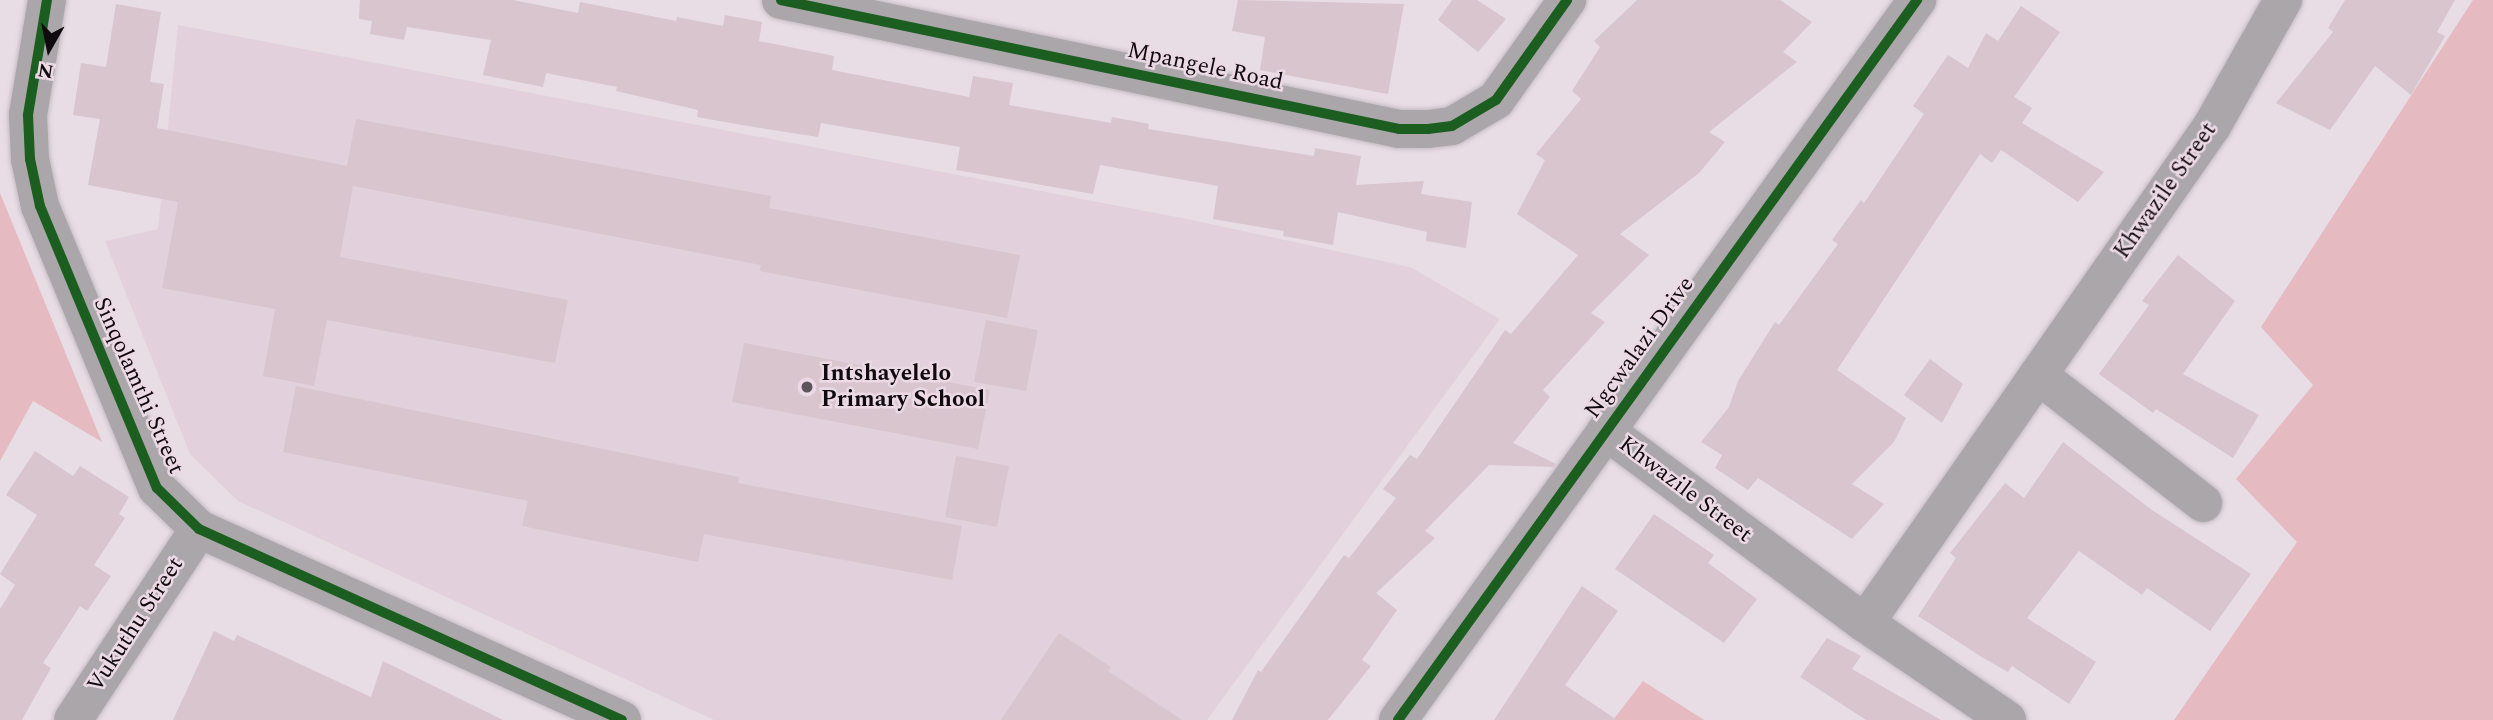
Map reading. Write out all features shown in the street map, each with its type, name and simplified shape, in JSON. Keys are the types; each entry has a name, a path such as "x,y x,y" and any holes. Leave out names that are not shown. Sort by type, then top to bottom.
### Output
{"street":[{"name":"Sinqolamthi Street","path":"47,0 28,115 30,159 40,206 157,488 200,529 622,720"},
{"name":"Mpangele Road","path":"781,0 1399,129 1428,130 1452,126 1496,100 1567,0"},
{"name":"Ngcwalazi Drive","path":"1398,720 1917,0"},
{"name":"Khwazile Street","path":"1865,623 2212,126 2283,0"},
{"path":"2038,375 2203,503"},
{"name":"Khwazile Street","path":"1606,431 1865,623 2007,720"},
{"name":"Vukuthu Street","path":"74,720 200,529"}],"shaded area":[{"path":"2473,0 2493,0 2493,720 2174,720 2297,542 2236,479 2313,385 2261,327"},
{"name":"Intshayelelo Primary School","path":"178,25 1192,220 1410,267 1500,319 1207,720 714,720 238,501 190,454 105,241 158,229"},
{"path":"0,193 102,442 33,401 0,461"},
{"path":"1643,681 1704,720 1613,720"}],"building":[{"path":"360,0 513,0 578,13 580,2 676,21 677,17 723,26 725,15 762,22 759,41 834,56 832,70 969,97 973,76 1013,83 1009,105 1111,123 1112,117 1149,124 1148,129 1314,156 1315,148 1361,156 1356,185 1424,181 1421,194 1472,202 1466,248 1426,241 1427,232 1338,212 1333,245 1283,236 1284,231 1213,219 1218,186 1100,165 1093,194 956,170 960,147 821,123 818,137 697,117 698,110 616,91 617,87 546,73 543,87 483,75 491,40 407,27 404,40 370,34 372,21 359,19"},
{"path":"1238,0 1404,4 1388,94 1260,70 1265,37 1232,31"},
{"path":"1452,0 1477,0 1506,19 1478,52 1438,20"},
{"path":"1637,0 1780,0 1812,22 1783,52 1797,62 1709,132 1725,142 1699,173 1620,234 1649,255 1591,313 1605,322 1543,390 1550,397 1513,443 1556,464 1553,467 1489,465 1425,531 1435,538 1376,593 1397,610 1362,660 1371,666 1328,720 1232,720 1258,670 1261,672 1344,555 1349,558 1396,498 1383,489 1410,455 1417,459 1505,330 1511,334 1578,255 1517,214 1545,160 1536,154 1581,99 1572,91 1600,47 1594,41"},
{"path":"2345,0 2455,0 2437,32 2445,36 2411,95 2375,66 2330,130 2276,103 2333,32 2328,28"},
{"path":"116,4 161,12 150,82 164,84 157,128 347,166 356,119 771,196 769,208 1020,255 1007,318 760,271 761,265 353,186 340,257 568,300 555,363 327,320 314,386 263,376 275,309 162,288 178,202 88,185 100,119 73,115 81,63 106,67"},
{"path":"2021,6 2060,32 2014,97 2032,108 2022,123 2104,172 2078,202 2001,150 1992,163 1980,154 1837,370 1906,418 1894,442 1852,484 1884,504 1852,539 1758,478 1748,490 1715,468 1722,455 1701,442 1729,407 1738,381 1775,322 1779,325 1838,244 1832,240 1861,200 1864,203 1924,114 1913,106 1948,55 1968,68 1986,33 1998,41"},
{"path":"2178,255 2235,301 2183,374 2259,415 2233,458 2156,409 2153,413 2099,374 2149,305 2142,301"},
{"path":"986,320 1038,330 1026,391 974,382"},
{"path":"744,343 990,390 978,449 732,402"},
{"path":"1930,359 1963,384 1942,423 1904,395"},
{"path":"296,386 739,477 738,483 962,526 952,580 704,534 698,562 522,526 528,501 283,452"},
{"path":"2063,442 2152,510 2251,574 2210,631 2147,588 2142,595 2079,551 2027,618 2096,662 2069,704 2012,666 2008,672 1918,616 1956,558 1950,553 2005,483 2024,498"},
{"path":"35,451 73,476 80,466 129,497 119,514 125,518 94,565 111,576 87,611 80,606 43,663 51,668 22,720 0,720 0,609 15,585 0,574 37,515 6,495"},
{"path":"956,456 1009,466 997,527 945,517"},
{"path":"1654,514 1714,555 1708,563 1757,599 1724,643 1615,569"},
{"path":"1582,586 1618,611 1565,685 1617,720 1494,720"},
{"path":"214,631 234,641 237,635 371,697 383,661 503,720 173,720"},
{"path":"1059,633 1111,667 1108,671 1182,720 1001,720"},
{"path":"1827,638 1861,656 1852,669 1941,720 1866,720 1800,677"}],"cycle path":[{"path":"47,0 28,115 30,159 40,206 157,488 199,529 622,720"},
{"path":"781,0 1399,129 1452,126 1496,100 1567,0"},
{"path":"1398,720 1917,0"}],"place":[{"name":"Intshayelelo Primary School","path":"807,387"}]}
